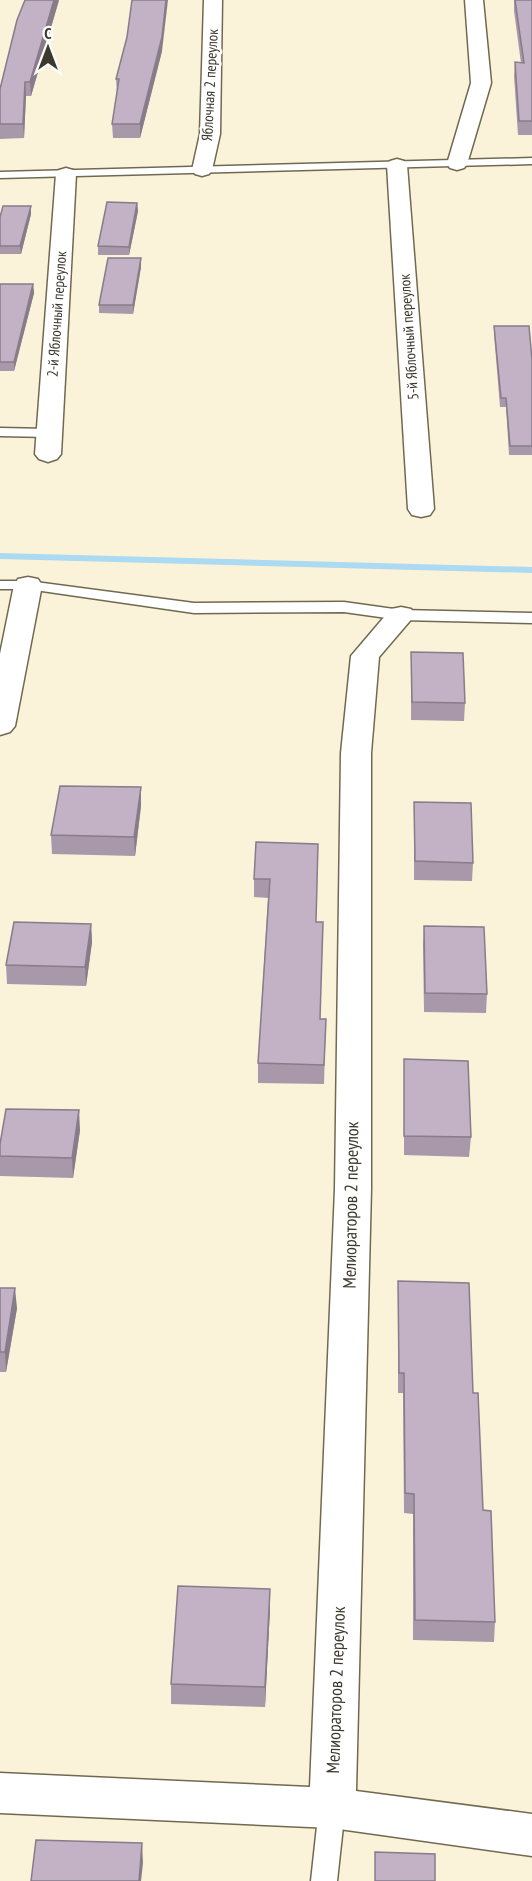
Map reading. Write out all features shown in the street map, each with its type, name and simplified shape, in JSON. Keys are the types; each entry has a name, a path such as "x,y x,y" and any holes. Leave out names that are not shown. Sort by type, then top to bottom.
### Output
{"street":[{"name":"Яблочная 2 переулок","path":"202,170 210,134 213,0"},
{"path":"457,164 481,83 474,0"},
{"name":"5-й Яблочный переулок","path":"397,165 421,509"},
{"name":"2-й Яблочный переулок","path":"48,444 66,174"},
{"path":"0,726 28,585"},
{"name":"Мелиораторов 2 переулок","path":"332,1808 353,1189 356,753 365,656 401,615"},
{"path":"0,1793 332,1808 532,1835"}],"lane":[{"path":"0,175 532,161"},
{"path":"0,432 48,444"},
{"path":"0,585 28,585 194,608 344,607 401,615 532,618"},
{"path":"324,1881 332,1808"}],"building":[{"path":"25,0 54,0 30,82 25,82 23,124 0,124 0,89 17,20"},
{"path":"132,0 166,0 162,37 140,124 112,124 119,79 116,79 127,37"},
{"path":"515,0 532,0 532,121 519,121 515,62 524,63"},
{"path":"107,202 137,203 129,247 98,246"},
{"path":"3,206 31,206 20,246 0,246 0,217"},
{"path":"108,258 141,258 133,305 99,305"},
{"path":"0,284 33,284 14,362 0,362"},
{"path":"494,326 529,326 532,360 532,446 510,446 506,398 501,398"},
{"path":"411,652 463,653 465,703 412,702"},
{"path":"60,786 141,787 134,837 51,835"},
{"path":"414,802 471,803 473,863 415,861"},
{"path":"256,842 318,844 316,922 323,922 320,1019 326,1019 324,1065 258,1063 270,879 254,879"},
{"path":"14,922 91,924 85,967 6,965"},
{"path":"424,926 484,927 487,994 425,993"},
{"path":"404,1059 468,1061 471,1137 404,1136"},
{"path":"6,1109 79,1110 72,1158 0,1156"},
{"path":"398,1281 469,1283 473,1393 478,1393 483,1510 491,1511 495,1622 415,1620 414,1494 405,1493 404,1373 399,1373"},
{"path":"0,1288 15,1288 5,1352 0,1352"},
{"path":"178,1586 270,1589 265,1687 171,1684"},
{"path":"36,1840 142,1843 139,1881 31,1881"},
{"path":"375,1852 435,1854 435,1881 375,1881"}],"waterway":[{"path":"0,556 532,570"}]}
